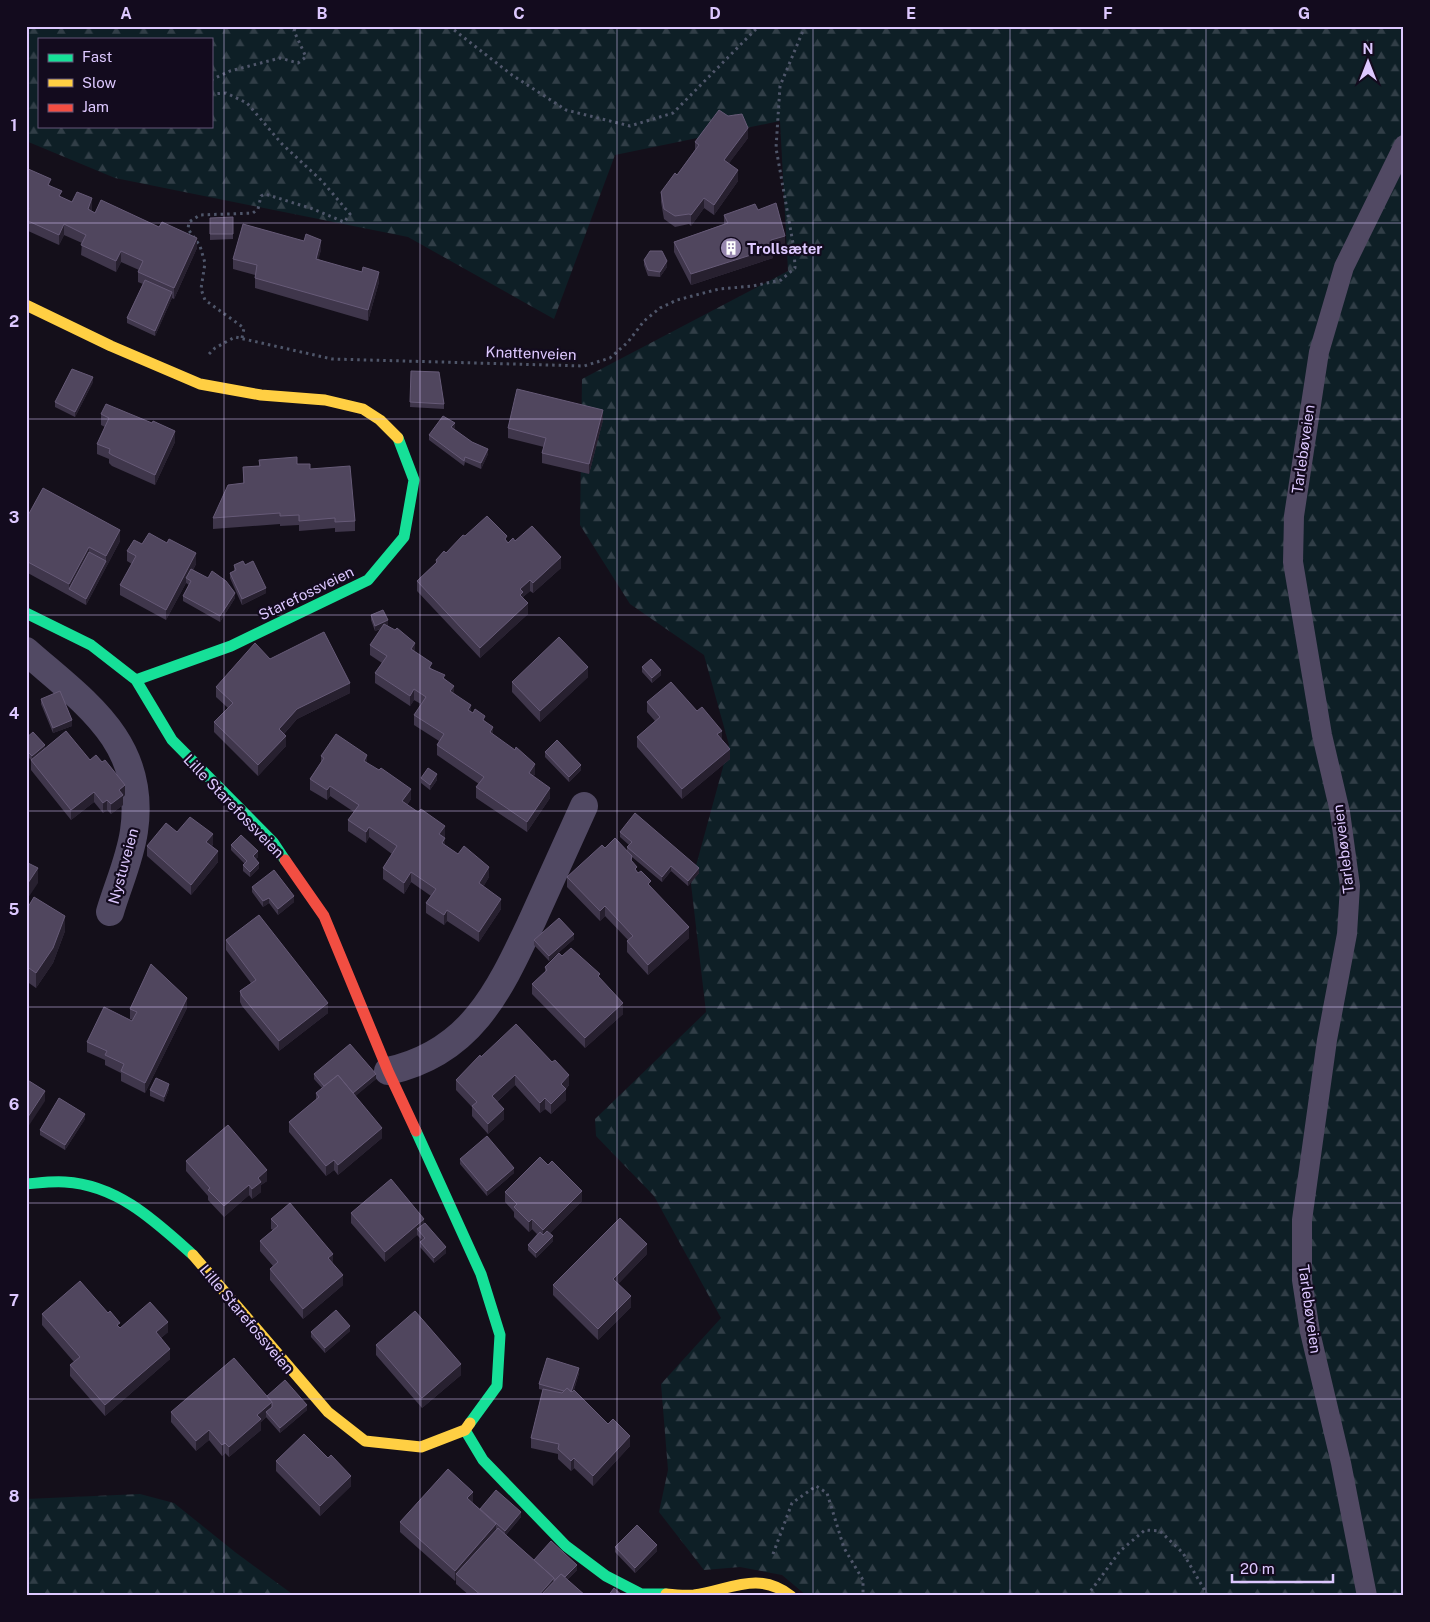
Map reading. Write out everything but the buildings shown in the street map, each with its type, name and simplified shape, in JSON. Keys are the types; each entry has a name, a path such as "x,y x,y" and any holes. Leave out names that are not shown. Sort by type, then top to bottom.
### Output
{"street":[{"name":"Starefossveien","path":"26,305 111,346 200,384 231,390 325,400 363,409 380,420 400,441 414,480 404,537 368,580 231,646 136,680"},
{"path":"26,613 91,645 136,680"},
{"name":"Nystuveien","path":"26,651 81,696 100,715 115,737 134,782 136,806 134,832 126,864 110,912"},
{"name":"Lille Starefossveien","path":"26,1184 65,1182 95,1188 124,1200 145,1212 194,1255 328,1412 364,1441 421,1446 465,1430 497,1386 500,1335 482,1274 388,1071 324,916 273,842 177,746 156,717 136,680"},
{"path":"388,1071 409,1066 435,1053 473,1023 490,1003 522,942 584,806"},
{"path":"465,1430 483,1460 527,1508 566,1546 606,1576 641,1594 693,1595 732,1586 763,1583 776,1585 791,1596"}],"lane":[{"name":"Tarlebøveien","path":"1367,1596 1341,1463 1310,1332 1302,1280 1302,1220 1327,1040 1347,934 1350,886 1340,812 1322,735 1293,562 1294,525 1305,432 1325,333 1344,267 1404,145"}],"path":[{"path":"212,80 230,71 280,58 298,63 306,57 294,31 296,26"},
{"path":"449,26 512,75 566,110 630,126 673,112 759,26"},
{"name":"Knattenveien","path":"242,338 332,359 584,366 610,358 628,342 644,321 660,308 677,300 720,289 754,286 781,280 795,268 794,249 776,148 780,86 805,26"},
{"path":"186,378 214,348 235,337 242,338 244,328 205,300 201,288 205,263 200,246 188,229 189,222 200,215 253,213 258,209 261,196 266,194 313,209 344,222 350,214 322,181 282,144 246,103 226,93 212,94"},
{"path":"763,1583 792,1503 816,1486 827,1493 844,1548 863,1580 863,1596"},
{"path":"1087,1596 1120,1551 1145,1530 1160,1532 1183,1553 1208,1596"}],"green space":[{"path":"26,26 1404,26 1404,1596 807,1596 782,1575 740,1567 704,1570 659,1512 668,1470 661,1384 721,1318 654,1196 596,1136 595,1119 706,1012 691,884 729,745 704,655 630,604 580,525 582,379 788,271 780,121 615,155 554,319 408,237 115,178 26,141"},
{"path":"140,1494 174,1503 235,1552 295,1596 26,1596 26,1499"}],"traffic: fast":[{"path":"136,680 231,646 368,580 404,537 414,480 398,438"},
{"path":"26,613 91,645 136,680 172,740 273,842 285,860"},
{"path":"416,1131 481,1274 500,1335 497,1386 470,1423"},
{"path":"26,1184 65,1182 102,1190 135,1207 193,1255"},
{"path":"465,1430 483,1460 566,1546 606,1576 641,1594 666,1594"}],"traffic: slow":[{"path":"26,305 111,346 200,384 261,395 325,400 363,409 380,420 398,438"},
{"path":"193,1255 328,1412 365,1441 421,1447 465,1430 470,1423"},
{"path":"666,1594 694,1595 755,1583 779,1588 791,1596"}],"traffic: jam":[{"path":"285,860 324,916 388,1071 416,1131"}],"place":[{"name":"Trollsæter","path":"731,248"}]}
